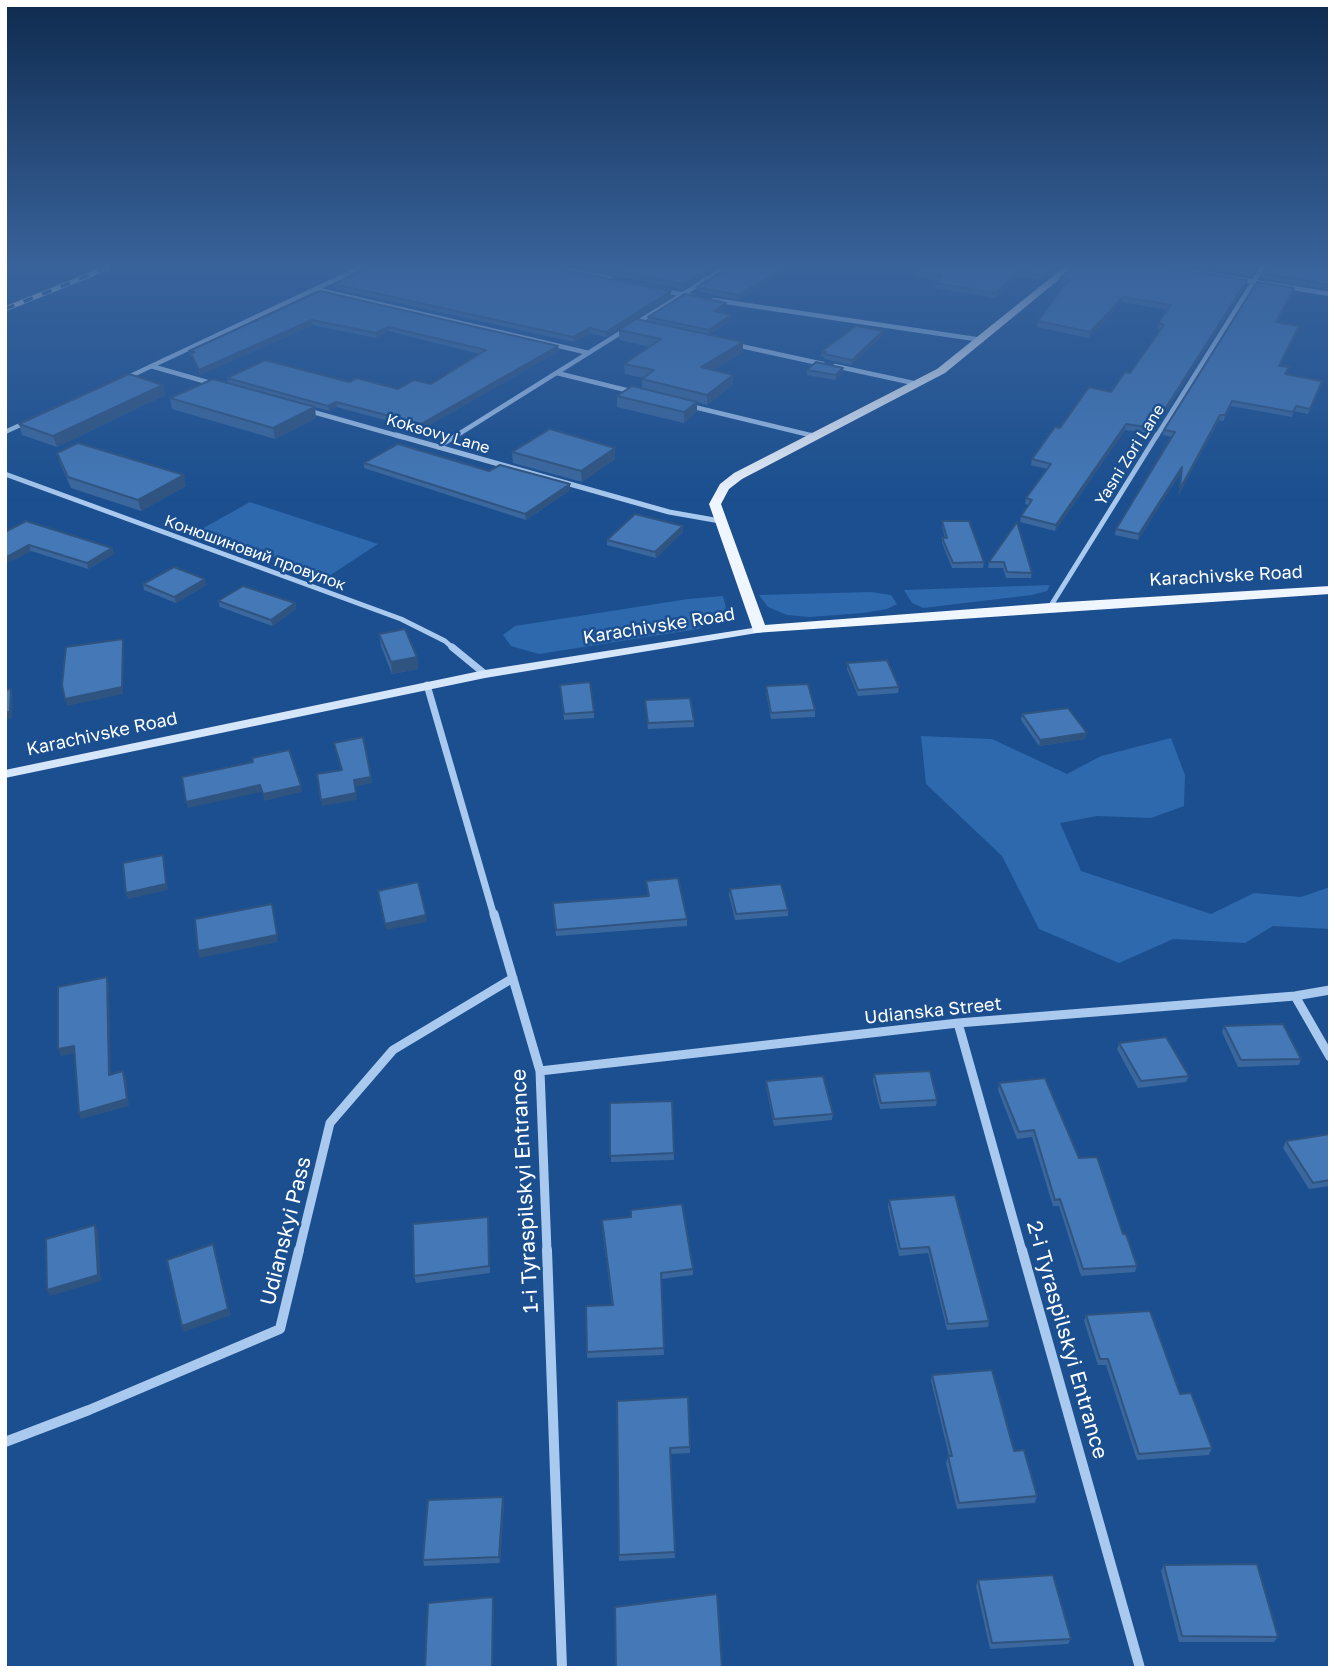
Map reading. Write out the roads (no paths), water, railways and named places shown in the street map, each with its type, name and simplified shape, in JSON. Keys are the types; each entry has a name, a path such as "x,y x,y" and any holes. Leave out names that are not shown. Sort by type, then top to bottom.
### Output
{"main road":[{"path":"758,630 715,503 724,487 738,476 918,384 975,346"},
{"name":"Karachivske Road","path":"5,774 427,685 758,630 1050,607 1330,590"}],"street":[{"path":"118,382 193,346"},
{"path":"559,346 589,353"},
{"path":"439,447 600,346"},
{"path":"740,346 918,384"},
{"name":"Yasni Zori Lane","path":"1050,607 1213,346"},
{"path":"151,366 218,385"},
{"path":"557,373 648,395"},
{"path":"686,405 814,436"},
{"name":"Koksovy Lane","path":"298,407 669,512 720,521"},
{"path":"5,432 30,421"},
{"name":"Конюшиновий провулок","path":"5,474 401,619 445,641 485,674"},
{"name":"1-i Tyraspilskyi Entrance","path":"427,685 540,1072 562,1668"},
{"name":"Udianskyi Pass","path":"5,1442 280,1329 330,1123 393,1049 513,978"},
{"name":"Udianska Street","path":"540,1072 958,1023 1295,996 1330,990"},
{"path":"1295,996 1330,1057"},
{"name":"2-i Tyraspilskyi Entrance","path":"958,1023 1140,1668"}]}
